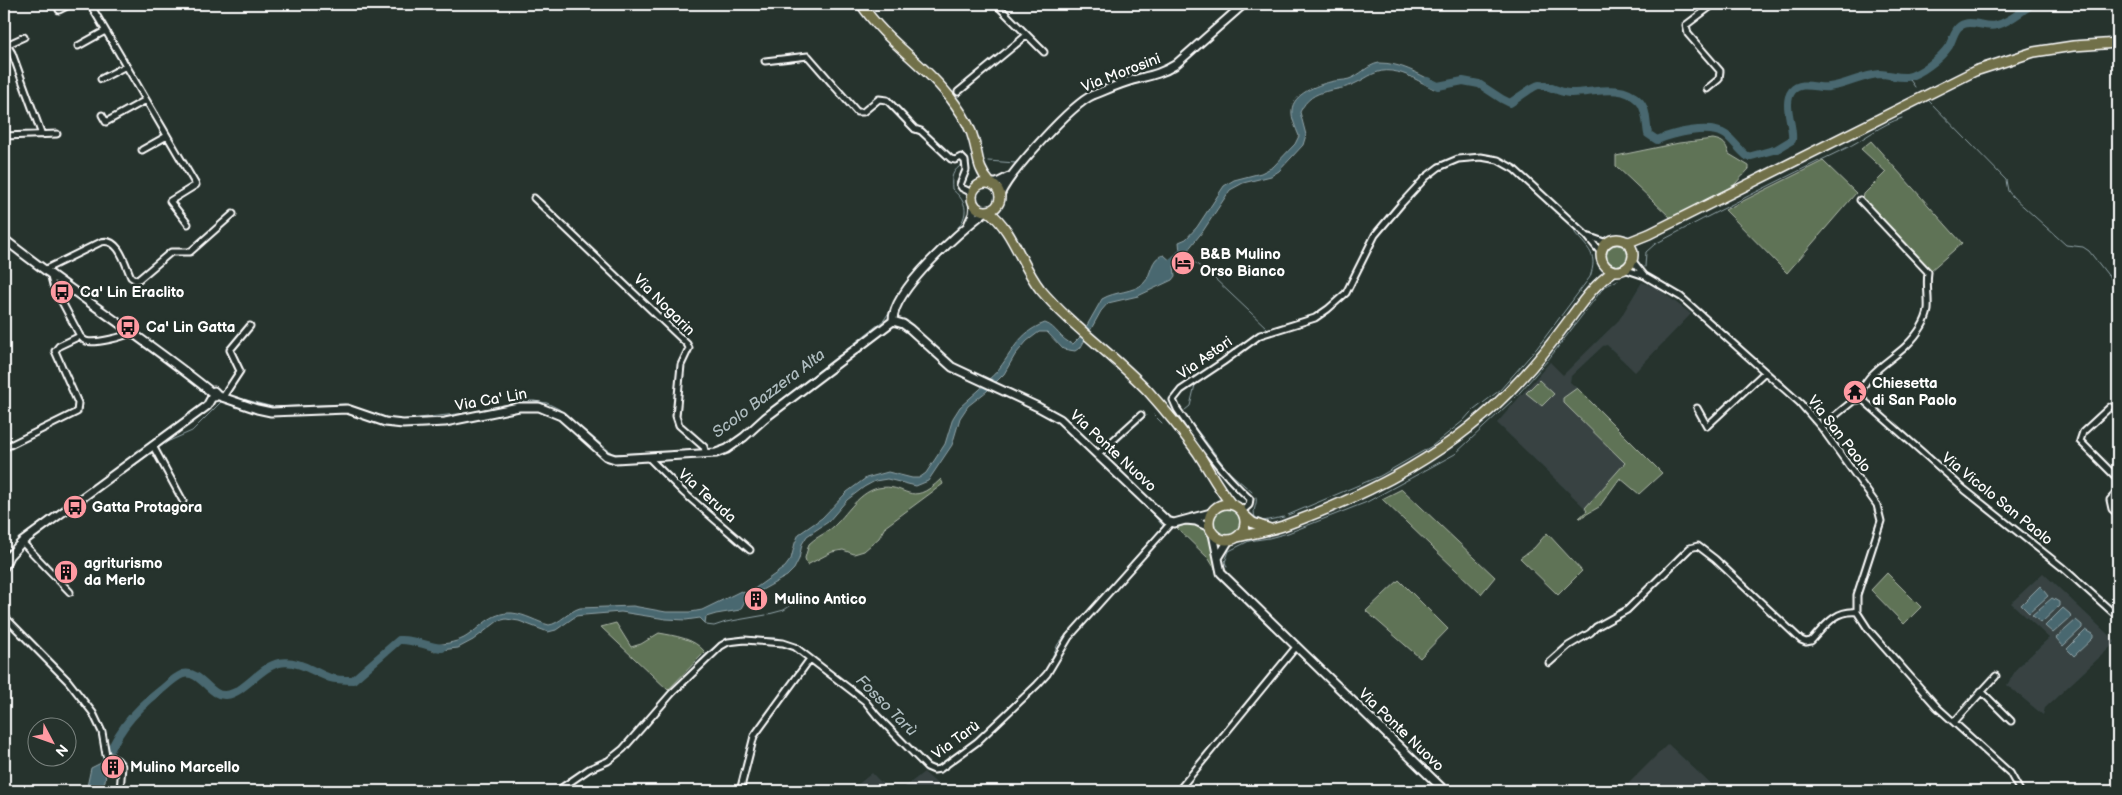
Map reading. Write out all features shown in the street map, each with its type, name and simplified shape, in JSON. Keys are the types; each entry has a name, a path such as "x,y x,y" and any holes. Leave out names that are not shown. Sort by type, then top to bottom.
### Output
{"main road":[{"path":"861,4 885,34 936,82 954,103 972,135 978,165 973,191 974,204 978,208 987,211 1004,226 1033,279 1049,298 1149,393 1188,441 1231,504 1253,523 1270,530"},
{"path":"1596,284 1602,257 1610,241 1622,240 1629,242 1648,234 1975,70 2034,52 2118,42"},
{"path":"978,165 991,183 998,188 1004,226"},
{"path":"973,191 981,183 991,183"},
{"path":"987,211 994,208 1000,197"},
{"path":"1207,470 1216,491 1211,531 1223,540 1270,530 1388,480 1462,435 1491,411 1528,372 1596,284 1614,271 1624,269 1648,234"},
{"path":"1622,240 1630,245 1633,257"},
{"path":"1602,257 1614,271"},
{"path":"1214,510 1231,504"},
{"path":"1234,539 1245,527 1243,513"}],"street":[{"path":"59,10 71,4"},
{"path":"90,4 196,185 170,201 188,224"},
{"path":"996,4 1044,52"},
{"path":"1229,4 1236,12"},
{"name":"Via Morosini","path":"991,183 1004,180 1013,174 1081,103 1091,96 1123,84 1164,72 1194,50 1244,4"},
{"path":"1707,89 1719,79 1720,71 1688,34 1686,25 1714,4"},
{"path":"78,46 105,31"},
{"path":"958,92 1027,35"},
{"path":"24,37 5,45 12,53 42,135"},
{"path":"765,61 808,56 857,112 863,112 879,99 887,100 916,130 921,131 951,159 955,160 961,157 965,161 966,170 960,185 962,188 973,191"},
{"path":"101,80 126,66"},
{"path":"102,115 106,122 146,100"},
{"path":"4,136 57,134"},
{"path":"142,150 167,136"},
{"name":"Via Astori","path":"1243,513 1249,505 1250,499 1217,466 1177,409 1173,400 1181,390 1260,334 1315,318 1328,309 1346,293 1375,235 1426,177 1439,167 1458,159 1481,158 1498,160 1514,169 1587,236"},
{"name":"Via Morosini","path":"1000,197 1013,174"},
{"name":"Via Nogarin","path":"534,198 687,344 689,348 681,365 676,416 679,425 705,451"},
{"path":"1821,427 1853,401 1862,399 1860,392 1864,382 1907,345 1919,331 1928,312 1926,285 1928,272 1860,200"},
{"path":"968,225 973,214 974,204"},
{"path":"893,321 893,313 906,290 968,225 987,211"},
{"path":"48,274 46,269 105,241 116,245 132,277 136,280 171,252 190,252 233,214"},
{"path":"1587,236 1599,241 1610,241"},
{"path":"1587,236 1602,257"},
{"name":"Via Ca' Lin","path":"4,239 48,274 215,395 272,412 346,409 385,422 403,424 445,422 519,407 539,407 561,416 610,458 623,460 705,451 722,452 735,444 765,418 893,321"},
{"name":"Via San Paolo","path":"1633,257 1645,276"},
{"name":"Via San Paolo","path":"1624,269 1645,276 1681,297 1800,403 1821,427 1874,501 1880,513 1881,521 1858,595 1857,612"},
{"name":"Via Ca' Lin","path":"48,274 80,336"},
{"name":"Via Ponte Nuovo","path":"893,321 899,322 910,329 952,367 1060,419 1171,523"},
{"path":"4,567 9,556 22,542 154,448 207,406 215,395 240,371 231,352 231,347 250,326"},
{"path":"4,448 77,412 78,403 55,351 59,346 80,336 85,341 91,342 122,336 130,332"},
{"path":"1697,408 1707,426 1765,372"},
{"name":"Via Vicolo San Paolo","path":"1862,399 1965,490 2063,568 2118,617"},
{"path":"2110,407 2083,432 2080,441 2118,479"},
{"path":"1098,454 1141,415"},
{"path":"154,448 183,501"},
{"name":"Via Teruda","path":"649,458 683,492 750,550"},
{"path":"2118,491 2110,500 2112,509 2118,514"},
{"path":"1171,523 1214,510"},
{"path":"1184,519 1196,521 1211,531"},
{"name":"Via Tarù","path":"557,791 588,769 608,761 623,749 672,693 721,646 728,642 739,640 783,643 795,647 865,701 876,716 927,767 934,770 940,769 977,742 1042,680 1069,636 1171,523"},
{"name":"Via Ponte Nuovo","path":"1211,531 1221,572 1445,791"},
{"path":"1218,559 1234,539"},
{"path":"22,542 70,592"},
{"path":"1549,663 1568,646 1590,633 1596,626 1627,610 1690,548 1698,546 1716,559 1800,640 1811,641 1838,614 1846,611 1857,612 1874,636 1938,707 2010,773 2020,791"},
{"path":"4,616 68,681 93,713 102,732 106,755 120,762 122,766 120,791"},
{"path":"1178,791 1296,647"},
{"path":"740,791 754,736 810,659"},
{"path":"1954,722 1996,676"},
{"path":"1981,692 2011,721"}],"shaded area":[{"path":"1642,282 1657,288 1691,314 1635,372 1607,345 1603,346 1571,376 1570,382 1577,388 1563,398 1563,402 1625,463 1585,508 1497,423 1550,362 1563,375 1619,320"},
{"path":"2043,573 2116,642 2045,708 2043,715 2007,685 2017,668 2049,638 2011,603"},
{"path":"1668,744 1718,791 1630,791 1628,784"},
{"path":"924,772 945,791 900,791"},
{"path":"872,773 889,791 850,791"}],"green space":[{"path":"1713,139 1724,144 1729,154 1749,166 1749,169 1734,185 1671,218 1616,166 1616,156 1679,143"},
{"path":"1871,141 1962,243 1930,271 1863,199 1864,194 1886,172 1861,149"},
{"path":"1823,161 1856,193 1787,273 1725,210"},
{"path":"1613,245 1621,245 1628,252 1628,260 1621,267 1613,267 1606,260 1606,252"},
{"path":"1539,380 1554,394 1542,406 1526,393"},
{"path":"1577,388 1662,473 1639,494 1620,478 1599,507 1580,518 1587,511 1585,508 1625,463 1563,402 1563,398"},
{"path":"941,479 943,484 885,527 879,538 864,551 854,554 843,550 832,552 807,565 805,558 809,544 834,526 863,495 878,488 888,487 908,493 922,493"},
{"path":"1402,489 1495,577 1481,594 1382,499"},
{"path":"1227,506 1234,507 1239,511 1243,516 1243,530 1239,535 1234,539 1227,540 1220,539 1215,535 1211,530 1210,523 1211,516 1215,511 1220,507"},
{"path":"1190,523 1203,527 1212,542 1215,569 1209,559 1177,528"},
{"path":"1547,533 1582,571 1558,595 1520,558 1534,548"},
{"path":"1887,573 1921,607 1904,624 1871,590"},
{"path":"1399,580 1448,629 1420,658 1366,611"},
{"path":"616,623 631,647 641,644 659,633 690,641 701,647 705,652 668,690 601,627"}],"water":[{"path":"1379,63 1387,63 1415,72 1435,82 1434,89 1403,74 1381,71 1361,81 1318,94 1311,98 1305,103 1300,112 1306,135 1303,145 1279,171 1271,176 1243,183 1230,190 1203,231 1183,256 1180,253 1179,242 1186,239 1197,227 1224,186 1234,180 1261,173 1273,167 1295,144 1299,136 1293,120 1292,110 1293,104 1301,95 1325,83 1349,79"},
{"path":"1164,255 1174,264 1175,276 1172,280 1138,296 1108,303 1101,311 1081,347 1075,351 1063,349 1047,332 1039,332 1027,341 1015,355 1004,374 968,406 960,418 952,445 928,481 916,486 887,479 875,481 864,487 847,500 828,522 807,536 802,544 799,559 794,569 787,576 748,596 740,610 706,617 705,623 700,618 686,620 666,619 621,612 584,615 576,616 556,630 548,632 519,621 506,619 498,621 473,640 458,648 432,651 433,645 460,640 486,621 504,613 522,615 549,625 580,608 633,606 666,612 691,612 702,610 741,591 747,594 785,567 791,559 799,534 822,518 847,492 866,478 888,472 919,478 926,473 945,444 953,418 960,407 988,382 1026,334 1045,323 1053,327 1065,340 1073,344 1081,336 1102,299 1140,286 1147,280 1156,259"},
{"path":"2040,586 2048,596 2029,613 2021,605"},
{"path":"2052,598 2059,602 2059,606 2041,623 2032,615"},
{"path":"2063,608 2071,617 2053,633 2045,626"},
{"path":"2076,620 2082,625 2082,628 2063,646 2056,638"},
{"path":"2086,630 2093,634 2093,638 2074,656 2067,649"},
{"path":"101,763 107,765 105,781 98,791 86,791 91,768"}],"waterway":[{"path":"1427,81 1438,86 1463,81 1479,84 1510,103 1539,85 1569,93 1606,90 1624,92 1632,95 1642,104 1648,134 1657,140 1682,132 1710,130 1726,135 1748,157 1777,149 1792,140 1788,102 1789,96 1796,88 1805,85 1829,87 1880,74 1907,77 1924,69 1941,55 1949,46 1960,26 1969,23 1987,26 1997,25 2011,19 2033,4"},
{"name":"Scolo Bazzera Alta","path":"1219,22 1232,9"},
{"path":"1908,77 1915,87"},
{"name":"Scolo Bazzera Alta","path":"1099,89 1108,83 1126,79"},
{"path":"1929,101 2006,180 2008,191 2013,197 2066,245 2083,247 2089,251 2118,288"},
{"path":"1645,267 1646,252 1655,244 1902,118"},
{"name":"Scolo Bazzera Alta","path":"988,161 1016,163 1022,158"},
{"name":"Scolo Bazzera Alta","path":"945,242 957,229 964,216 964,203 952,189 954,172 963,164"},
{"path":"1288,515 1380,476 1432,446 1500,390 1537,348 1590,277 1593,263 1591,253 1575,233 1575,229"},
{"path":"1164,268 1179,256 1186,246"},
{"name":"Fosso Tarù","path":"1184,254 1213,277 1267,328"},
{"name":"Scolo Bazzera Alta","path":"842,353 884,320 910,280"},
{"path":"1227,567 1225,562 1229,551 1249,541 1288,533 1367,502 1455,454 1514,399 1548,360 1604,287 1618,280"},
{"name":"Fosso Tarù","path":"1253,344 1263,337"},
{"name":"Fosso Tarù","path":"1240,353 1248,347"},
{"name":"Scolo Bazzera Alta","path":"729,444 768,410 839,355"},
{"name":"Fosso Tarù","path":"1226,363 1237,355"},
{"name":"Fosso Tarù","path":"1187,390 1223,365"},
{"path":"1185,410 1190,406 1195,385"},
{"name":"Scolo Bazzera Alta","path":"228,395 273,407 345,404 399,420 467,413 523,401 534,401 547,403 559,409 613,454 704,450"},
{"name":"Scolo Bazzera Alta","path":"157,449 167,442 192,431 222,401"},
{"path":"1154,415 1162,423"},
{"name":"Fosso Tarù","path":"1104,455 1146,416"},
{"path":"1187,417 1229,472 1252,492"},
{"name":"Scolo Bazzera Alta","path":"708,450 716,449"},
{"name":"Scolo Bazzera Alta","path":"124,473 153,452"},
{"name":"Scolo Bazzera Alta","path":"4,555 22,536 114,469"},
{"path":"1256,497 1255,517 1263,521 1284,517"},
{"name":"Fosso Tarù","path":"1074,626 1163,526 1149,510"},
{"path":"769,614 784,610 793,604"},
{"path":"705,623 706,625 714,626 766,615"},
{"name":"Fosso Tarù","path":"1048,666 1058,644 1070,630"},
{"name":"Fosso Tarù","path":"690,671 717,645 737,638"},
{"name":"Fosso Tarù","path":"751,638 778,638"},
{"name":"Fosso Tarù","path":"781,639 796,645"},
{"path":"101,772 118,736 132,717 150,699 183,674 195,676 215,692 220,695 226,695 239,690 265,669 279,663 299,664 333,679 353,680 399,640 442,648"},
{"name":"Fosso Tarù","path":"801,649 860,692 878,713"},
{"name":"Fosso Tarù","path":"1044,673 1046,669"},
{"name":"Fosso Tarù","path":"680,682 687,675"},
{"name":"Fosso Tarù","path":"976,739 1014,701 1027,691"},
{"name":"Fosso Tarù","path":"618,750 663,699"},
{"name":"Fosso Tarù","path":"947,761 973,741"},
{"name":"Fosso Tarù","path":"912,748 931,766"},
{"name":"Fosso Tarù","path":"599,762 611,756"},
{"name":"Fosso Tarù","path":"567,779 587,767"},
{"name":"Fosso Tarù","path":"552,791 563,782"}],"place":[{"name":"B&B Mulino Orso Bianco","path":"1183,263"},
{"name":"Ca' Lin Eraclito","path":"62,292"},
{"name":"Ca' Lin Gatta","path":"128,327"},
{"name":"Chiesetta di San Paolo","path":"1855,392"},
{"name":"Gatta Protagora","path":"75,507"},
{"name":"agriturismo da Merlo","path":"66,572"},
{"name":"Mulino Antico","path":"756,599"},
{"name":"Mulino Marcello","path":"113,767"}]}
